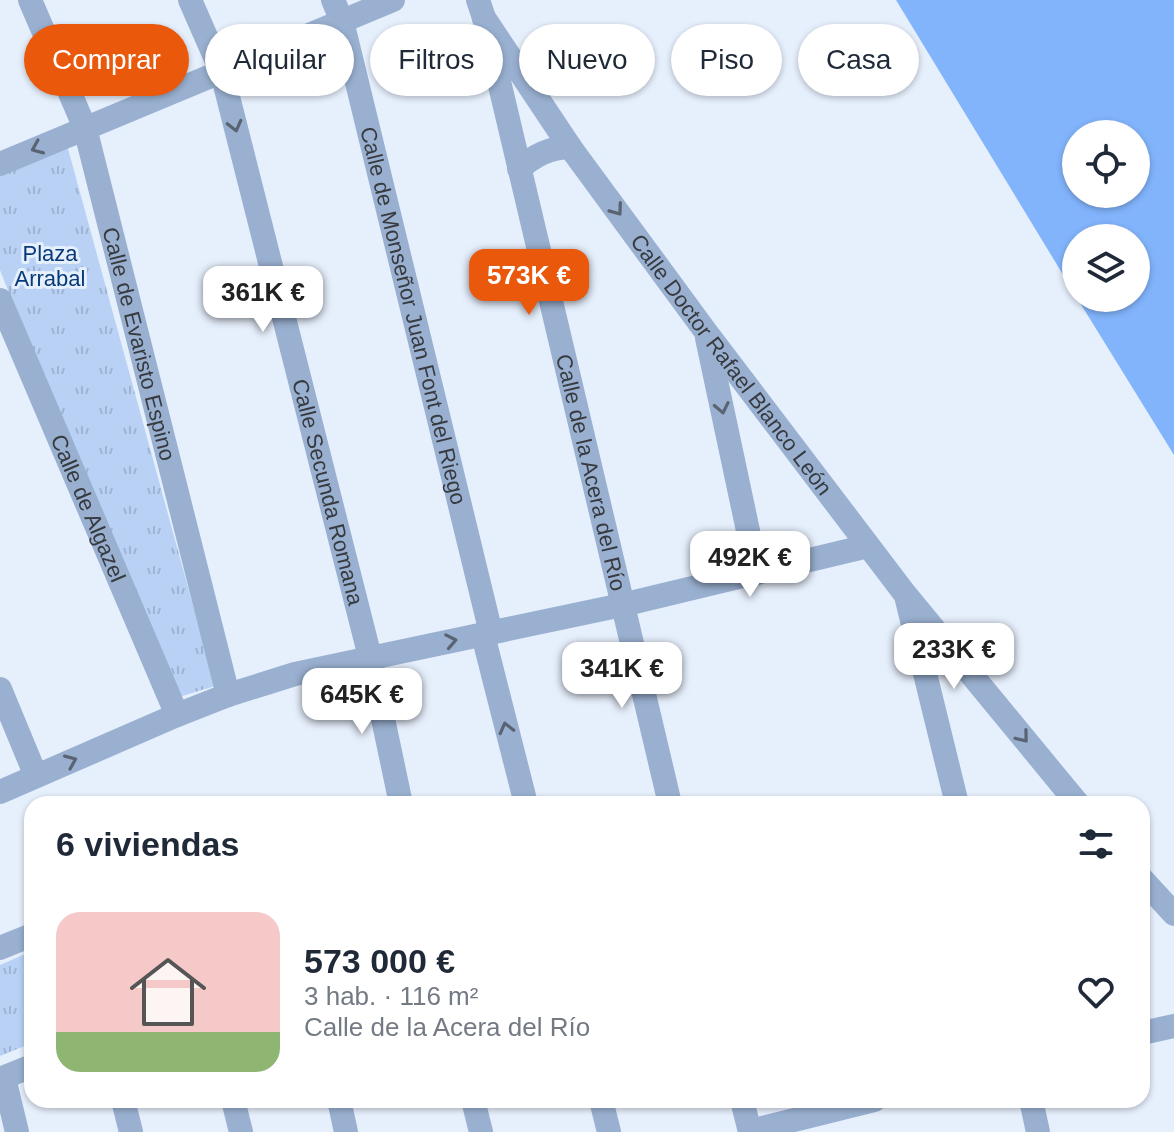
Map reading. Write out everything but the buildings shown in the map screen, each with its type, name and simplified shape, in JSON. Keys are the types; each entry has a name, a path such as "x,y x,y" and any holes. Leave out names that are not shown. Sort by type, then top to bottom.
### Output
{"street":[{"name":"Calle de Evaristo Espino","path":"30,0 85,128 228,695"},
{"name":"Calle Secunda Romana","path":"190,0 205,34"},
{"path":"313,24 337,11 393,0"},
{"name":"Calle Doctor Rafael Blanco León","path":"481,9 570,147 706,332 905,594 1071,796"},
{"name":"Calle de la Acera del Río","path":"481,9 668,796"},
{"name":"Calle de Monseñor Juan Font del Riego","path":"337,11 524,796"},
{"path":"0,164 205,80"},
{"name":"Calle Secunda Romana","path":"228,96 370,657 398,796"},
{"path":"519,169 533,157 555,148 570,147"},
{"name":"Calle de Algazel","path":"0,300 177,715"},
{"path":"706,332 757,573"},
{"path":"0,792 177,715 295,674 622,605 868,546"},
{"path":"905,594 955,796"},
{"path":"0,689 36,776"},
{"path":"1150,888 1174,914"},
{"path":"0,948 24,938"},
{"path":"1150,1031 1174,1026"},
{"path":"17,1132 2,1078 24,1069"},
{"path":"125,1108 131,1132"},
{"path":"235,1108 241,1132"},
{"path":"341,1108 346,1132"},
{"path":"475,1108 481,1132"},
{"path":"603,1108 609,1132"},
{"path":"744,1108 750,1131 842,1108"},
{"path":"1033,1108 1038,1132"}],"green space":[{"name":"Plaza Arrabal","path":"67,145 215,686 169,700 0,270 0,174"},
{"path":"24,954 24,1046 0,1056 0,965"}],"water":[{"path":"896,0 1174,0 1174,455 1086,312 1150,312 1150,224 1062,224 1062,273 919,38 919,24 911,24"}]}
